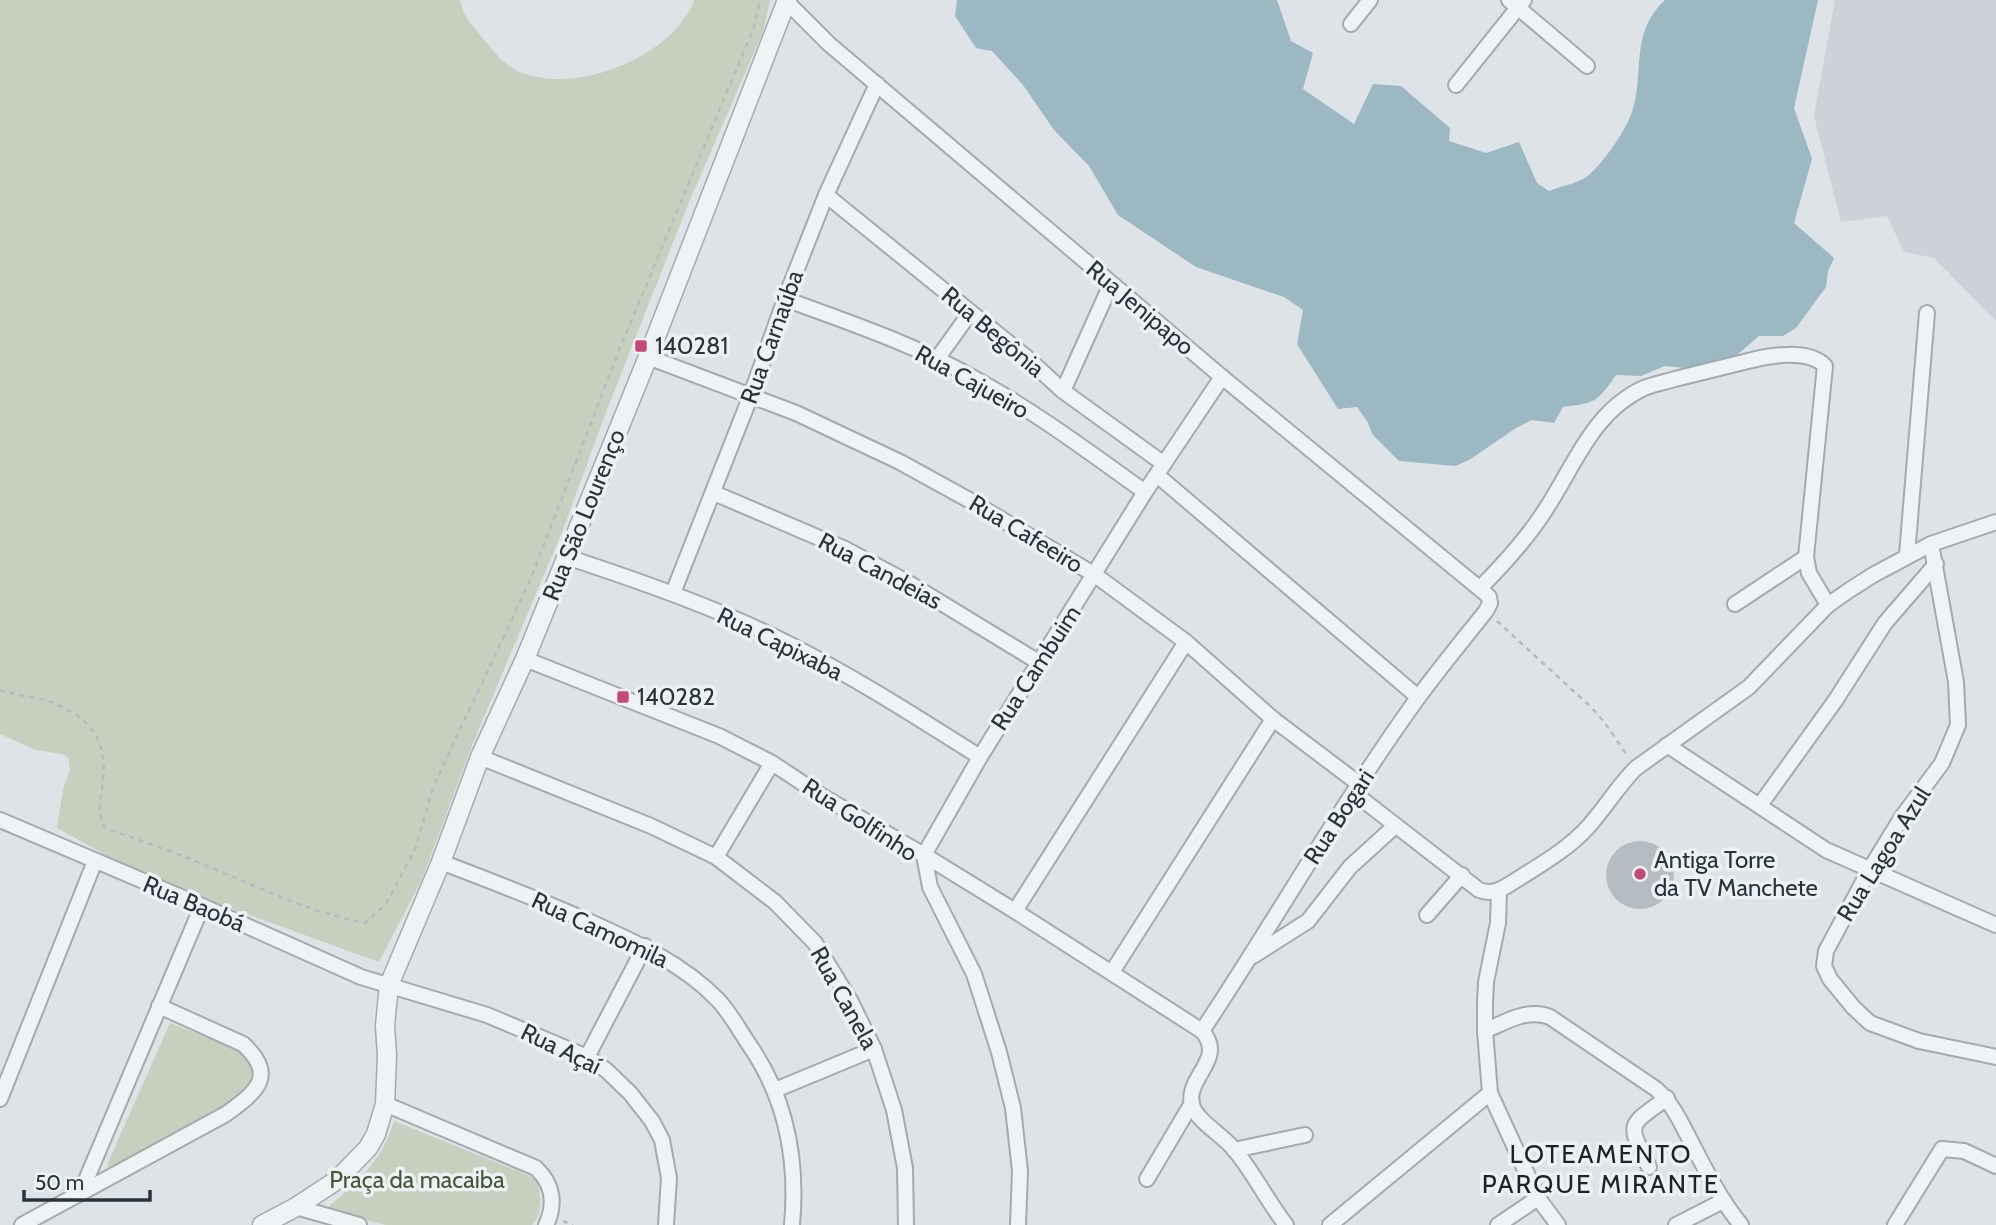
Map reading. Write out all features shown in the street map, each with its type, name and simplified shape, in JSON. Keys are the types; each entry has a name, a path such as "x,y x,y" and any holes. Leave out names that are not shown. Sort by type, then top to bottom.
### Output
{"street":[{"path":"1351,24 1370,0"},
{"name":"Rua Jenipapo","path":"788,1 829,44 1111,284 1480,588"},
{"name":"Rua São Lourenço","path":"386,1104 385,1026 389,985 442,862 480,757 525,659 648,357 788,1"},
{"path":"1456,85 1517,2 1587,66"},
{"name":"Rua Carnaúba","path":"673,593 714,493 826,195 877,84"},
{"name":"Rua Begônia","path":"826,195 1161,470"},
{"path":"1063,391 1111,284"},
{"name":"Rua Cajueiro","path":"785,299 937,359 973,377 1145,492"},
{"path":"937,359 970,313"},
{"path":"1908,555 1927,313"},
{"path":"1486,611 1490,603 1489,597 1480,588 1512,556 1542,515 1593,430 1623,400 1646,387 1772,356 1813,359 1825,366 1806,557 1809,573 1828,606"},
{"name":"Rua Cafeeiro","path":"648,357 796,413 900,462 1095,575 1186,642 1395,826 1479,890 1486,893 1499,890"},
{"name":"Rua Cambuim","path":"924,856 980,757 1145,492 1222,377"},
{"path":"1161,470 1418,697"},
{"name":"Rua Candeias","path":"714,493 855,554 1040,663"},
{"path":"1558,1225 1538,1198 1490,1093 1485,1031 1486,982 1498,923 1499,890 1556,855 1577,838 1636,768 1749,687 1828,606 1908,555 1931,544 1996,522"},
{"name":"Rua Lagoa Azul","path":"1931,544 1956,682 1958,725 1942,763 1902,817 1870,869 1826,951 1824,966 1830,979 1870,1023 1919,1041 1996,1057"},
{"name":"Rua Capixaba","path":"567,556 673,593 789,644 853,679 980,757"},
{"path":"1735,604 1806,557"},
{"path":"1760,805 1835,701 1885,623 1936,564"},
{"name":"Rua Bogari","path":"1202,1031 1251,958 1356,789 1418,697 1486,611"},
{"path":"1015,911 1186,642"},
{"name":"Rua Golfinho","path":"525,659 719,736 772,763 924,856 930,887 974,974 999,1052 1013,1108 1020,1171 1018,1225"},
{"path":"1112,972 1273,719"},
{"path":"1667,745 1826,850 1996,925"},
{"name":"Rua Canela","path":"480,757 650,826 716,857 775,902 815,943 852,1002 874,1049 894,1110 907,1196 906,1225"},
{"path":"716,857 772,763"},
{"name":"Rua Baobá","path":"0,820 351,973 389,985"},
{"path":"1251,958 1308,921 1344,874 1395,826"},
{"path":"924,856 1202,1031 1208,1038 1210,1052 1202,1074 1192,1088 1195,1110 1234,1150 1286,1225"},
{"path":"0,1099 95,861"},
{"name":"Rua Camomila","path":"442,862 645,946 680,969 717,999 760,1060 783,1111 791,1148 792,1225"},
{"path":"1427,915 1462,876"},
{"path":"81,1192 202,906"},
{"path":"587,1057 645,946"},
{"name":"Rua Açaí","path":"389,985 487,1015 587,1057 606,1070 630,1093 652,1121 662,1140 669,1178 666,1225"},
{"path":"22,1225 226,1114 254,1093 260,1085 260,1066 254,1054 243,1044 159,1006"},
{"path":"1485,1031 1520,1016 1541,1013 1627,1068 1667,1098 1723,1201 1741,1225"},
{"path":"775,1090 874,1049"},
{"path":"1330,1225 1490,1093"},
{"path":"1649,1167 1633,1134 1634,1126 1637,1119 1667,1098"},
{"path":"262,1225 337,1180 368,1148 376,1134 386,1104 536,1168 545,1177 551,1190 552,1205 546,1225"},
{"path":"1147,1179 1195,1110"},
{"path":"1234,1150 1305,1135"},
{"path":"1895,1225 1942,1149 1964,1151 1996,1166"},
{"path":"1498,1225 1538,1198"},
{"path":"1676,1225 1723,1201"},
{"path":"296,1207 359,1225"}],"path":[{"path":"0,691 57,705 90,725 102,745 104,778 98,815 105,828 336,918 365,923 386,904 415,849 434,785 529,583 620,348 754,27 760,0"},
{"path":"1486,611 1591,708 1605,723 1636,768"}],"shaded area":[{"path":"1835,0 1996,0 1996,321 1934,258 1904,252 1887,216 1841,222 1814,116"}],"green space":[{"path":"0,0 460,0 471,24 508,65 540,78 562,79 607,71 649,51 681,23 694,0 770,0 763,32 689,202 562,532 473,743 422,879 379,962 183,891 113,859 57,828 63,789 70,770 68,757 36,750 0,734"},
{"path":"170,1023 242,1051 257,1068 258,1082 243,1097 111,1171 107,1165"},
{"name":"Praça da macaiba","path":"394,1121 537,1179 540,1203 536,1220 532,1225 386,1225 325,1210 358,1180 375,1160"}],"water":[{"path":"957,0 1277,0 1291,41 1313,53 1303,89 1354,124 1373,84 1401,86 1450,128 1449,141 1486,153 1519,142 1537,183 1549,191 1589,175 1620,136 1636,97 1646,26 1665,0 1818,0 1794,108 1812,159 1794,223 1834,258 1828,271 1826,287 1796,328 1783,336 1759,336 1725,365 1697,369 1665,366 1641,376 1616,375 1595,400 1563,407 1554,423 1532,420 1455,466 1399,461 1373,435 1357,407 1338,409 1297,344 1303,310 1284,297 1196,267 1118,215 1089,166 1054,130 1023,85 992,51 976,48 955,16"}],"building":[{"name":"Antiga Torre da TV Manchete","path":"1640,841 1653,844 1664,851 1671,862 1674,875 1671,888 1664,899 1653,906 1640,909 1627,906 1616,899 1609,888 1606,875 1609,862 1616,851 1627,844"}],"place":[{"name":"140281","path":"641,346"},
{"name":"140282","path":"623,697"},
{"name":"Antiga Torre da TV Manchete","path":"1640,874"}],"district":[{"name":"LOTEAMENTO PARQUE MIRANTE","path":"1601,1169"}]}
